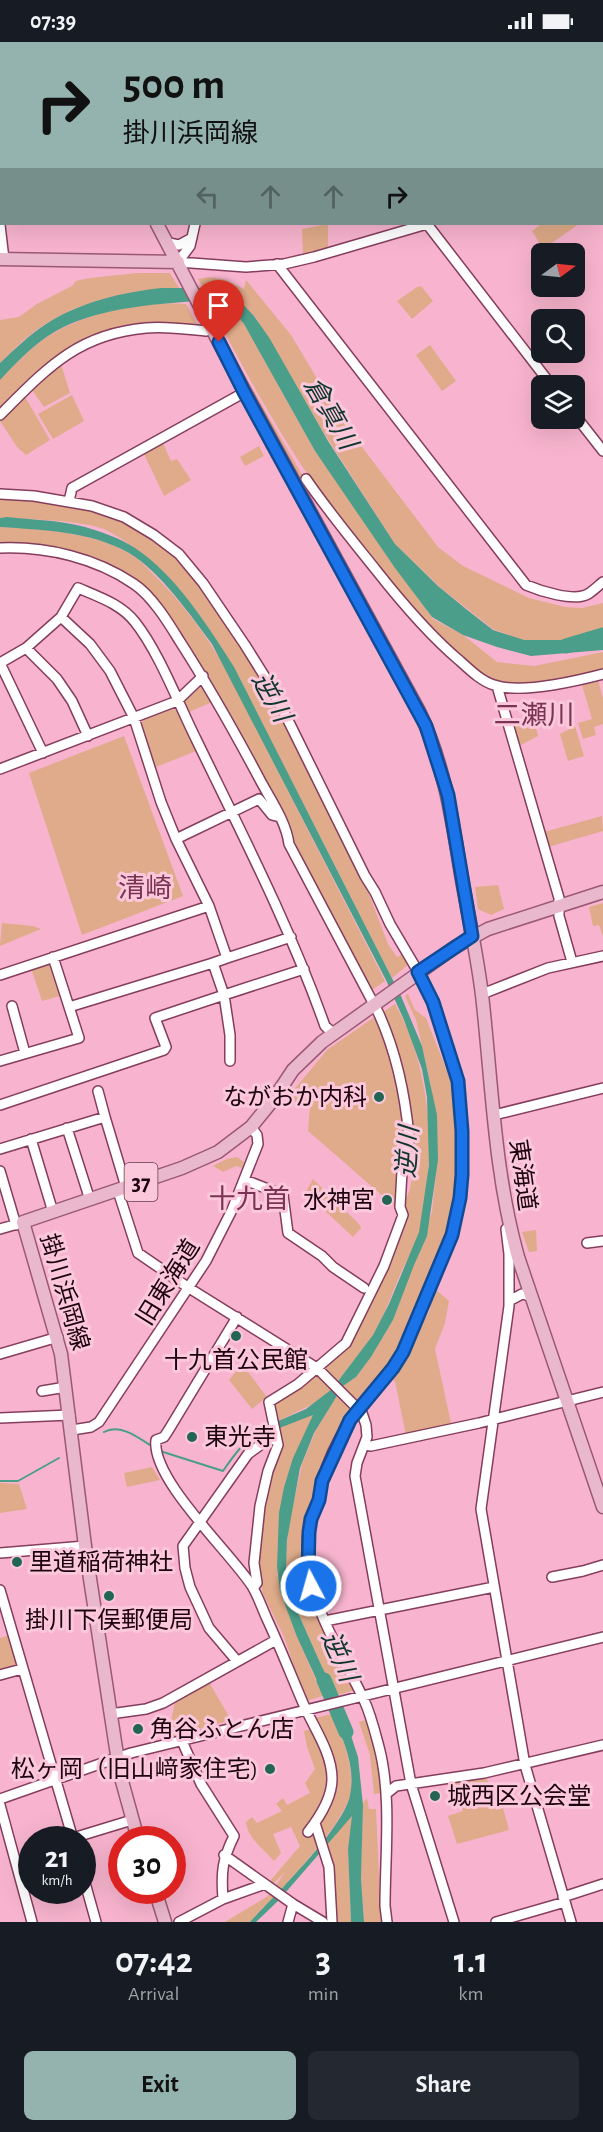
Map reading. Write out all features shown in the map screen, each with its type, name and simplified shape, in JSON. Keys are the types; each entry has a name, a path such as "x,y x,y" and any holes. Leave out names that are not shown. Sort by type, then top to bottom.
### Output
{"main road":[{"name":"東海道","path":"158,225 244,392 426,726 448,795 482,994 503,1196 518,1257 603,1507"},
{"path":"2,259 181,267"},
{"name":"掛川浜岡線","path":"134,1826 117,1758 110,1714 85,1546 72,1430 58,1337 20,1224 210,1157 251,1127 273,1101 293,1070 333,1033 472,936 603,892"},
{"path":"159,1904 165,1922"}],"street":[{"path":"0,225 2,259"},
{"path":"195,225 181,267 277,264 314,257 424,225"},
{"path":"428,225 544,375"},
{"path":"165,239 169,243 179,245 192,238"},
{"path":"277,264 526,585 543,592 575,597 586,596 603,582"},
{"path":"0,415 46,368 74,348 92,340 121,331 148,327 206,331 211,326"},
{"path":"69,501 72,488 244,392"},
{"path":"585,428 603,451"},
{"path":"306,479 331,515 420,623 474,673 497,686 532,687 575,681 603,674"},
{"path":"0,494 69,501 124,517 154,535 179,554 203,583 246,645 284,712 390,924 433,1002 458,1081 462,1131 460,1198 452,1235 403,1352 393,1368 350,1420 322,1481 309,1532 308,1572 311,1586 361,1697 380,1749 386,1794 385,1906 387,1922"},
{"path":"0,548 58,552 99,564 136,585 163,614 235,732 280,817 288,835 289,844 389,1035 397,1063 407,1114 408,1147 403,1154 400,1207 403,1215 384,1266 351,1335 338,1351 318,1369 269,1402 278,1445 268,1471 260,1506 254,1563 257,1583 253,1587"},
{"path":"43,753 0,663 26,648 61,617 78,588 115,603 135,622 154,652 291,937 325,1026 333,1033"},
{"path":"61,617 90,644 110,671 134,718 161,802 176,839 209,906 226,958"},
{"path":"26,648 57,679 72,701 88,736"},
{"path":"0,769 177,700 202,676"},
{"path":"497,686 559,898 559,916 572,962"},
{"path":"176,839 259,799 272,815 280,817"},
{"path":"0,975 209,906"},
{"path":"69,1007 291,937"},
{"path":"482,994 548,968 603,956"},
{"path":"0,1061 79,1038 53,957"},
{"path":"213,963 224,995 230,1035 230,1061"},
{"path":"0,1105 164,1050 166,1047 155,1018 304,969"},
{"path":"12,1006 25,1053"},
{"path":"494,1115 603,1088"},
{"path":"98,1091 138,1253 318,1369 364,1418 367,1432 355,1476 411,1784 454,1922"},
{"path":"0,1149 105,1117"},
{"name":"旧東海道","path":"72,1430 91,1427 99,1422 189,1288 220,1235 245,1180 258,1144 251,1127"},
{"path":"67,1128 90,1200"},
{"path":"31,1139 53,1212"},
{"path":"0,1229 20,1224 1,1177"},
{"path":"245,1180 283,1195 288,1233 364,1288"},
{"path":"503,1196 509,1254 509,1301 481,1509 525,1765 571,1922"},
{"path":"587,1243 603,1240"},
{"path":"509,1301 522,1294 532,1296"},
{"path":"237,1317 168,1431 164,1437 156,1440 155,1449 180,1496 200,1524 226,1551 253,1587 321,1740 331,1768 332,1781 328,1797 308,1832"},
{"path":"0,1354 58,1337"},
{"path":"42,1391 66,1387"},
{"path":"364,1444 371,1446 603,1392"},
{"path":"0,1418 70,1415"},
{"path":"237,1661 209,1628 190,1587 183,1546 248,1454 276,1435"},
{"path":"0,1553 85,1546"},
{"path":"552,1576 603,1565"},
{"path":"325,1621 494,1587"},
{"path":"0,1590 69,1826"},
{"path":"0,1799 117,1758 603,1637"},
{"path":"110,1714 146,1709 163,1703 276,1640"},
{"path":"0,1675 22,1669"},
{"path":"182,1741 201,1784 234,1836 224,1855 221,1873 223,1899"},
{"path":"386,1794 396,1786 525,1765 603,1745"},
{"path":"0,1805 32,1922"},
{"path":"96,1831 132,1820"},
{"path":"315,1823 329,1867 332,1922"},
{"path":"224,1855 290,1902 323,1922"},
{"path":"496,1922 603,1884"},
{"path":"179,1922 223,1899 268,1886"},
{"path":"288,1922 290,1902"},
{"path":"91,1904 96,1922"}],"shaded area":[{"path":"328,225 328,248 303,255 302,229"},
{"path":"540,225 578,225 552,243 539,243 532,231"},
{"path":"137,273 170,273 179,288 129,293 96,301 65,313 43,325 0,363 0,320 19,317 37,304 72,286 76,281"},
{"path":"209,277 226,280 244,289 246,280 291,335 343,422 438,547 463,566 529,598 565,607 582,608 603,603 603,640 522,640 493,629 442,589 395,544 322,430 256,318 238,299 203,288 198,279"},
{"path":"421,286 433,301 412,319 397,301"},
{"path":"162,288 204,288 238,299 254,316 270,339 328,441 395,544 438,586 466,609 493,630 524,640 603,640 603,650 531,656 463,635 432,617 395,568 315,451 244,324 228,304 217,300 152,305 107,312 86,318 66,326 41,341 0,380 0,363 22,342 59,316 102,299"},
{"path":"217,300 228,304 244,324 315,451 433,619 463,635 497,662 534,666 603,652 603,670 533,684 505,682 480,672 444,643 365,552 311,480 264,404 208,301"},
{"path":"186,304 199,328 148,327 74,348 0,415 0,379 31,349 52,334 66,326 99,314 135,306"},
{"path":"430,345 456,381 442,391 416,355"},
{"path":"233,355 304,478 311,503 242,372"},
{"path":"59,364 70,393 44,407 32,390"},
{"path":"24,395 50,440 26,455 17,447 0,421 0,418"},
{"path":"72,395 84,421 53,439 38,414"},
{"path":"163,443 171,461 177,459 191,480 164,496 144,454"},
{"path":"259,446 264,456 245,466 240,457"},
{"path":"0,494 110,513 179,554 245,645 365,884 388,944 397,957 403,954 409,964 392,978 228,660 210,630 166,574 139,551 108,531 99,528 39,520 0,519"},
{"path":"0,518 76,525 117,538 150,559 190,602 234,667 401,996 422,1046 437,1115 438,1160 427,1236 393,1320 371,1357 356,1377 343,1386 314,1433 300,1468 287,1540 286,1570 290,1595 337,1695 325,1698 297,1637 280,1591 277,1567 279,1513 284,1487 293,1458 313,1415 277,1429 276,1422 306,1409 332,1389 373,1335 389,1304 419,1232 429,1165 427,1097 422,1069 386,980 212,644 195,620 163,582 129,553 82,536 0,527"},
{"path":"0,527 67,533 116,547 140,561 182,606 222,662 385,981 369,992 231,716 188,644 164,612 145,591 66,554 0,547"},
{"path":"598,680 603,698 603,724 594,727 596,735 583,739 578,723 592,719 582,685"},
{"path":"202,686 212,702 189,712 183,702"},
{"path":"173,709 177,711 196,751 156,767 141,723 145,719"},
{"path":"535,722 538,736 519,746 512,725"},
{"path":"575,726 584,756 568,761 560,734"},
{"path":"124,736 183,896 82,935 29,773"},
{"path":"602,816 603,831 548,847 544,832"},
{"path":"498,885 504,909 491,915 478,909 475,887"},
{"path":"603,903 603,936 599,925 593,926 589,907"},
{"path":"2,923 33,926 41,929 0,946"},
{"path":"51,961 60,996 42,1001 31,968"},
{"path":"408,994 415,1010 426,1018 452,1084 460,1175 451,1221 435,1272 414,1323 391,1365 340,1435 317,1478 306,1573 355,1690 337,1695 291,1597 286,1562 288,1528 302,1464 316,1430 343,1386 356,1377 371,1357 393,1320 432,1212 437,1164 431,1086 416,1020 405,996"},
{"path":"395,1004 417,1057 424,1086 429,1148 424,1207 416,1240 381,1321 369,1341 337,1382 323,1367 358,1328 410,1189 416,1155 409,1106 396,1048 388,1022 382,1013"},
{"path":"376,1016 385,1034 405,1115 399,1210 308,1131 310,1107 287,1098 327,1050"},
{"path":"237,1157 244,1162 242,1168 236,1166 223,1172 213,1166 227,1159"},
{"path":"313,1179 360,1225 361,1228 353,1237 307,1194"},
{"path":"536,1230 537,1251 529,1252 522,1232"},
{"path":"435,1289 449,1301 445,1323 435,1349 451,1423 406,1435 395,1382 391,1377 429,1312"},
{"path":"242,1364 267,1397 252,1409 229,1380"},
{"path":"318,1374 332,1389 317,1402 276,1422 272,1407 274,1402"},
{"path":"314,1414 291,1465 284,1487 277,1574 297,1637 323,1696 306,1701 284,1637 263,1594 258,1564 258,1533 277,1429"},
{"path":"152,1467 160,1480 127,1487 124,1473"},
{"path":"0,1483 19,1484 27,1509 0,1513"},
{"path":"10,1635 17,1662 15,1667 0,1671 0,1638"},
{"path":"209,1682 231,1720 168,1738 175,1701"},
{"path":"343,1711 358,1757 363,1805 361,1878 364,1922 351,1922 348,1849 352,1816 279,1900 256,1922 250,1922 307,1861 345,1809 350,1795 350,1763 332,1714"},
{"path":"332,1714 349,1761 351,1790 347,1804 324,1840 250,1922 225,1922 268,1896 286,1871 273,1884 269,1882 300,1846 291,1827 273,1834 281,1853 274,1861 249,1833 246,1822 252,1817 257,1823 282,1811 276,1804 283,1798 287,1805 310,1793 305,1783 315,1769 304,1731 312,1729 323,1753 328,1779 324,1800 307,1825 313,1830 332,1782 315,1718"},
{"path":"366,1720 378,1756 382,1793 374,1794 370,1755 359,1722"},
{"path":"486,1776 496,1810 503,1808 509,1830 457,1844 448,1816 463,1811 453,1781"},
{"path":"367,1798 369,1809 376,1809 381,1922 364,1922 361,1873 363,1803"},
{"path":"353,1815 348,1849 351,1922 328,1922 328,1876 322,1848"}],"waterway":[{"name":"倉真川","path":"566,646 603,635"},
{"path":"160,1451 223,1471 250,1439 271,1427"},
{"path":"104,1432 123,1430 153,1447"},
{"path":"0,1481 18,1481 59,1458"},
{"name":"逆川","path":"324,1680 346,1732"}],"place":[{"name":"ながおか内科","path":"379,1097"},
{"name":"水神宮","path":"387,1200"},
{"name":"十九首公民館","path":"236,1336"},
{"name":"東光寺","path":"192,1437"},
{"name":"里道稲荷神社","path":"17,1562"},
{"name":"掛川下俣郵便局","path":"109,1596"},
{"name":"角谷ふとん店","path":"138,1729"},
{"name":"松ヶ岡（旧山﨑家住宅)","path":"270,1769"},
{"name":"城西区公会堂","path":"435,1796"}],"district":[{"name":"二瀬川","path":"534,715"},
{"name":"清崎","path":"145,888"},
{"name":"十九首","path":"249,1199"}],"route":[{"path":"219,342 426,726 434,745 448,795 472,936 418,972 433,1002 458,1081 462,1131 462,1175 457,1215 452,1235 403,1352 393,1368 350,1420 322,1481 309,1532 308,1572 311,1586"}]}
